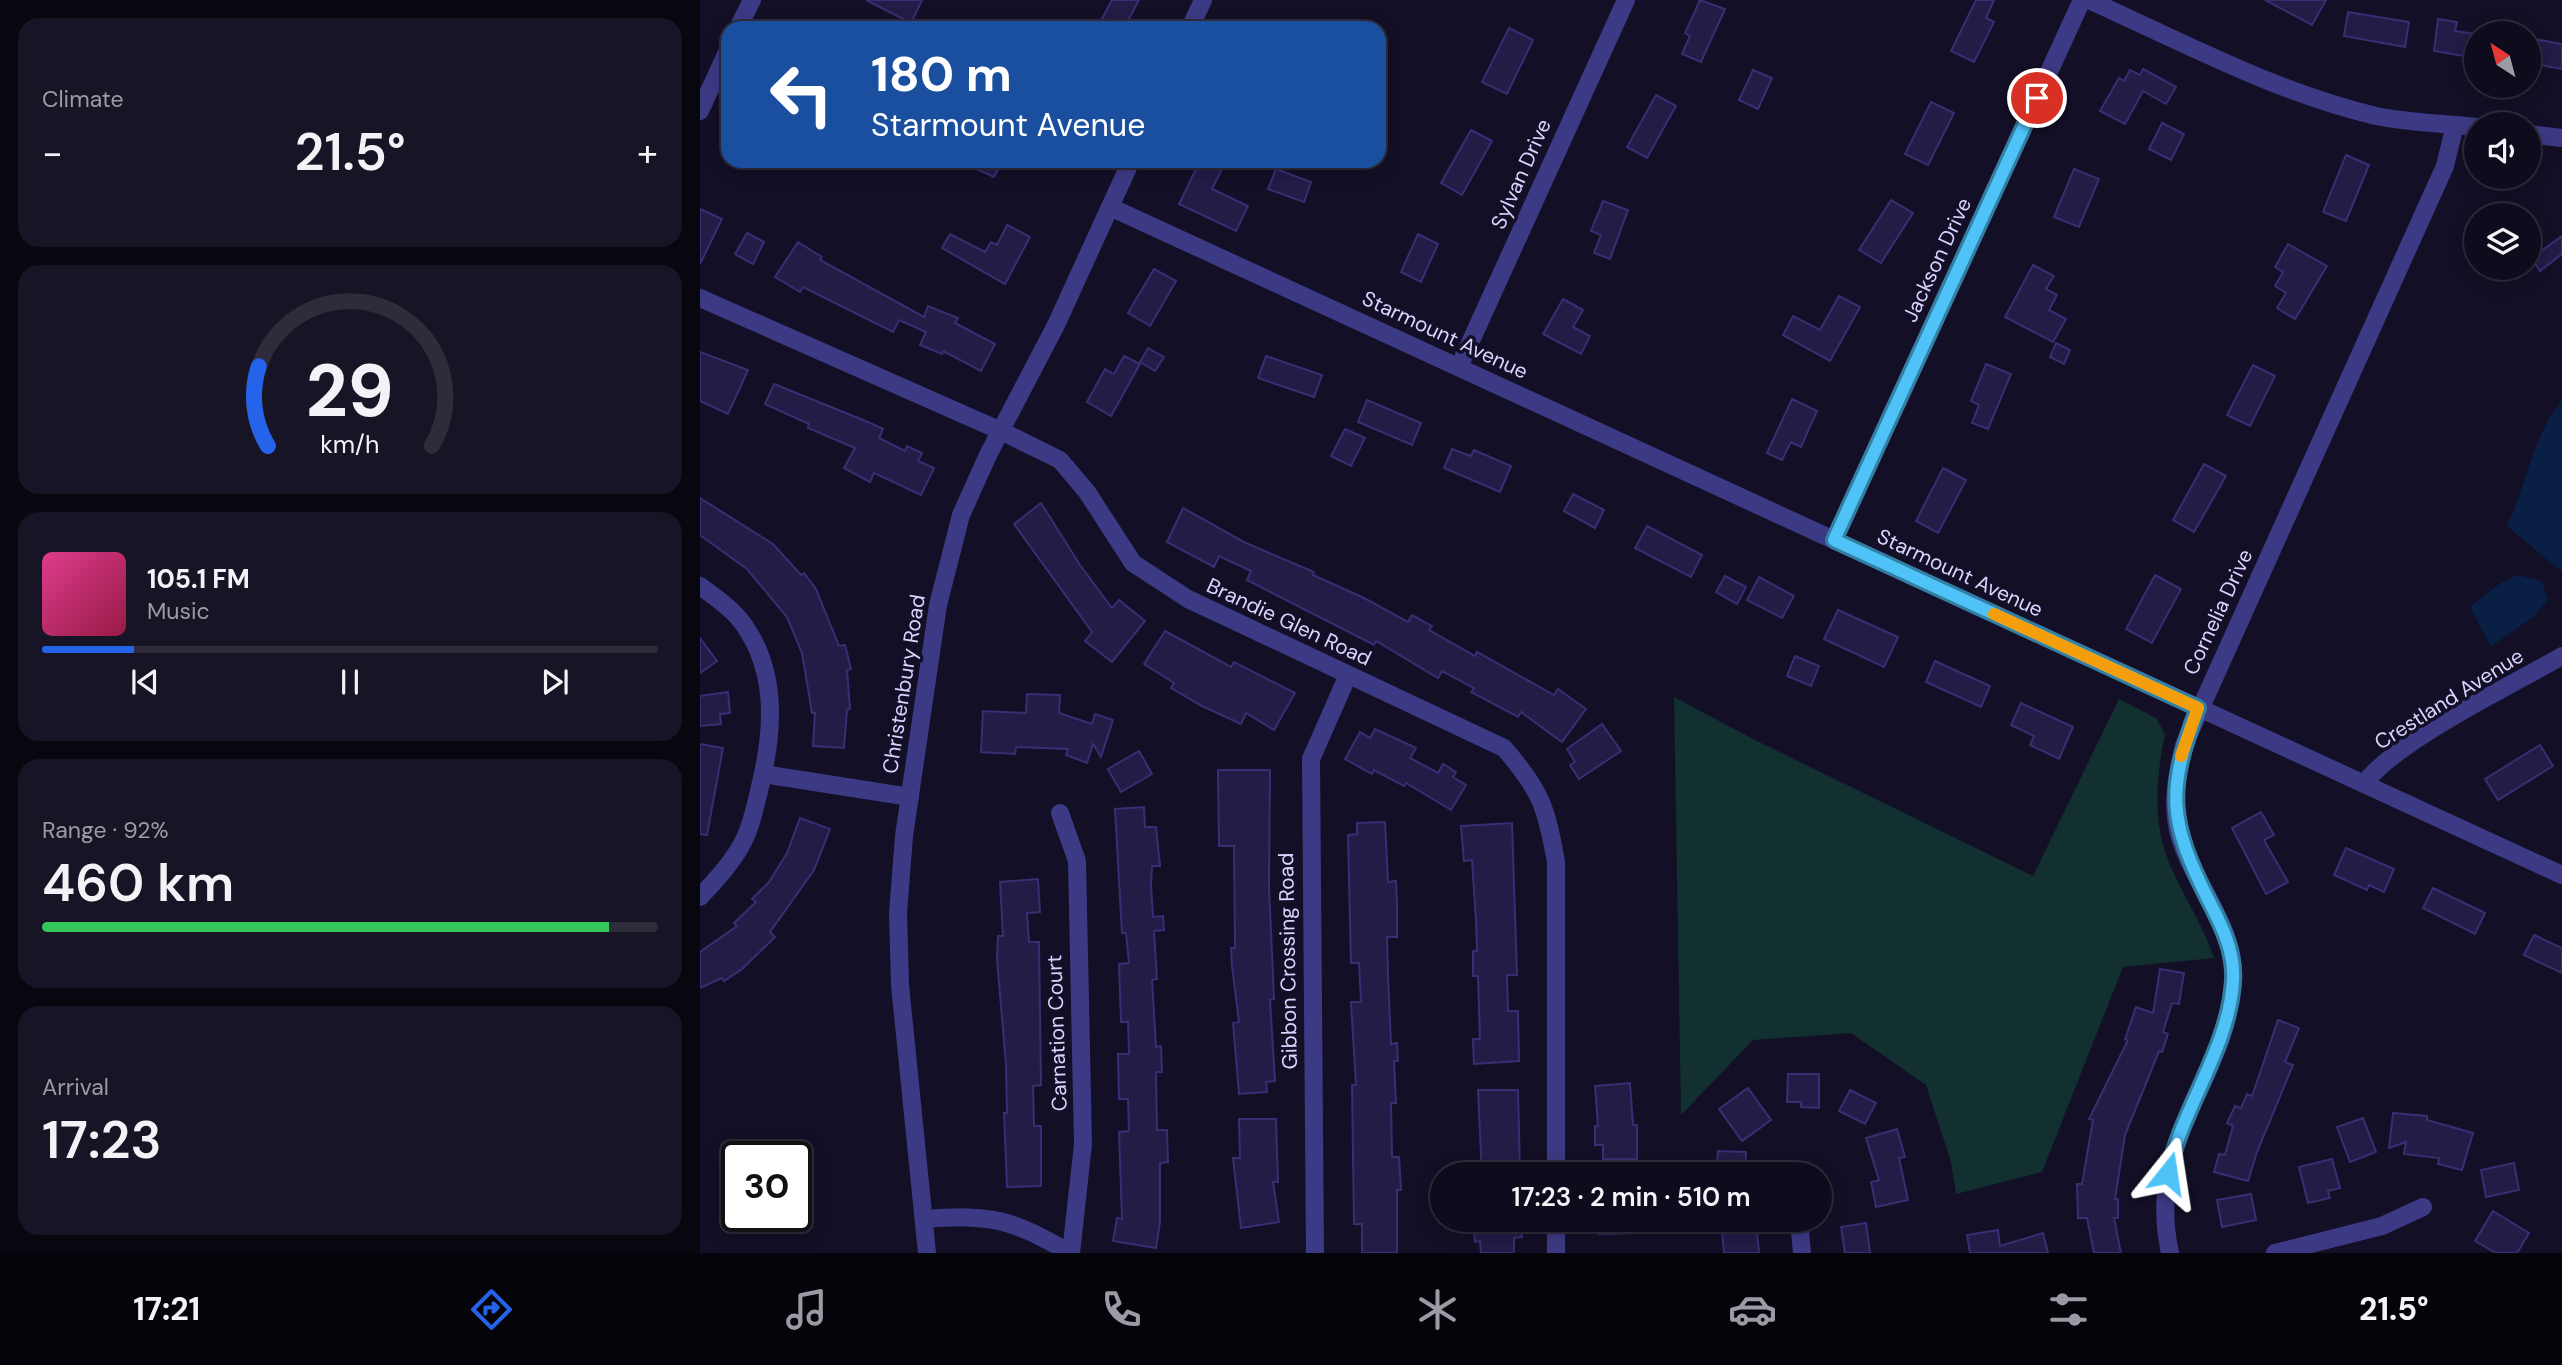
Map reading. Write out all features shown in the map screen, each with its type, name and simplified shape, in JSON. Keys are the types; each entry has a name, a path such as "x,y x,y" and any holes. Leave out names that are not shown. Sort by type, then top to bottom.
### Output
{"street":[{"path":"742,21 752,0"},
{"path":"1193,21 1203,0"},
{"name":"Sylvan Drive","path":"1459,367 1626,0"},
{"name":"Jackson Drive","path":"1834,540 2082,0"},
{"path":"2089,0 2297,93 2378,116 2464,126"},
{"path":"700,111 721,65"},
{"name":"Cornelia Drive","path":"2170,1253 2165,1194 2172,1152 2216,1047 2231,999 2233,979 2224,929 2185,854 2177,825 2176,778 2184,745 2198,708 2445,166 2455,125"},
{"path":"2541,135 2562,138"},
{"name":"Christenbury Road","path":"927,1253 898,948 899,878 938,604 961,515 1001,430 1056,325 1128,168"},
{"name":"Starmount Avenue","path":"1110,207 2562,875"},
{"name":"Brandie Glen Road","path":"700,298 1001,430 1060,460 1087,492 1133,562 1188,599 1504,748 1532,781 1548,815 1556,862 1556,1162"},
{"path":"700,586 730,609 745,626 763,663 771,697 769,746 764,774 744,841 728,866 700,897"},
{"name":"Crestland Avenue","path":"2364,784 2391,759 2438,727 2562,656"},
{"name":"Gibbon Crossing Road","path":"1315,1253 1311,759 1348,675"},
{"path":"764,774 909,797"},
{"name":"Carnation Court","path":"1060,813 1077,860 1083,1144 1070,1253"},
{"path":"2275,1253 2382,1226 2423,1207"},
{"path":"924,1219 970,1215 998,1218 1017,1224 1070,1253"},
{"path":"1556,1232 1556,1253"},
{"path":"1800,1232 1802,1253"}],"green space":[{"path":"1674,697 1755,740 2033,876 2119,699 2156,718 2165,734 2157,800 2160,833 2170,865 2214,958 2123,967 2042,1172 1956,1194 1951,1162 1926,1085 1851,1033 1753,1040 1681,1115"}],"water":[{"path":"2562,400 2562,572 2507,526 2537,445"},
{"path":"2517,575 2542,581 2548,600 2534,616 2491,647 2470,607 2499,584"}],"building":[{"path":"866,0 922,0 912,21"},
{"path":"1112,0 1139,0 1128,21 1101,21"},
{"path":"1700,0 1725,9 1701,62 1682,54 1690,36 1685,33"},
{"path":"1976,0 1994,0 1986,18 1994,22 1974,62 1951,51"},
{"path":"2265,0 2326,0 2312,25"},
{"path":"2348,12 2409,22 2405,47 2344,36"},
{"path":"2438,19 2457,22 2455,31 2464,32 2464,56 2434,51"},
{"path":"1509,28 1533,40 1507,94 1482,82"},
{"path":"2541,40 2562,44 2562,69 2541,65"},
{"path":"2143,69 2176,87 2166,104 2143,91 2125,124 2100,111 2119,78 2124,81 2130,70 2140,75"},
{"path":"1753,70 1772,78 1758,109 1739,100"},
{"path":"1656,95 1676,106 1647,158 1627,147"},
{"path":"1931,102 1954,113 1928,165 1905,154"},
{"path":"2162,123 2184,134 2171,160 2149,149"},
{"path":"1471,130 1492,141 1462,195 1441,183"},
{"path":"2346,155 2369,165 2346,221 2323,212"},
{"path":"974,168 998,168 994,177"},
{"path":"1197,168 1222,168 1212,189 1248,206 1236,231 1179,204"},
{"path":"1276,169 1311,182 1304,202 1268,189"},
{"path":"2074,169 2099,179 2079,227 2054,217"},
{"path":"1891,200 1913,213 1881,263 1859,250"},
{"path":"1603,201 1628,210 1610,259 1594,253 1601,235 1591,231"},
{"path":"700,209 722,219 700,264"},
{"path":"1007,225 1030,237 1005,284 942,248 950,234 985,252 991,242 997,245"},
{"path":"747,233 764,242 753,264 735,254"},
{"path":"1418,234 1438,244 1421,282 1401,272"},
{"path":"2562,236 2562,254 2541,270 2541,251"},
{"path":"798,242 822,257 820,260 924,317 928,306 958,318 955,323 995,344 981,371 943,351 942,354 920,345 926,332 899,320 893,332 803,287 800,292 775,277"},
{"path":"2288,244 2327,266 2295,319 2277,308 2286,293 2275,286 2283,272 2275,267"},
{"path":"2033,265 2054,276 2046,289 2057,295 2049,310 2066,319 2053,342 2005,317"},
{"path":"1154,269 1176,281 1150,326 1128,313"},
{"path":"1839,296 1860,307 1830,361 1783,335 1793,316 1820,330"},
{"path":"1563,299 1583,310 1573,327 1590,336 1581,354 1543,334"},
{"path":"2056,343 2070,350 2064,364 2050,357"},
{"path":"1148,348 1164,357 1155,371 1140,362"},
{"path":"700,352 748,370 728,414 700,401"},
{"path":"1124,356 1140,364 1111,416 1087,402 1105,369 1114,374"},
{"path":"1266,356 1322,375 1314,397 1258,378"},
{"path":"1986,364 2011,374 1988,429 1972,423 1979,405 1971,401"},
{"path":"2253,365 2275,376 2250,426 2227,415"},
{"path":"774,384 883,429 879,438 905,451 907,446 922,453 918,461 934,468 921,495 874,473 870,482 844,468 855,448 808,428 809,424 765,404"},
{"path":"1792,399 1817,411 1801,447 1791,442 1782,460 1767,453"},
{"path":"1367,400 1421,423 1412,445 1358,422"},
{"path":"1345,429 1365,438 1351,466 1331,456"},
{"path":"1452,449 1471,456 1474,450 1511,466 1500,492 1444,468"},
{"path":"2204,464 2226,476 2194,532 2173,520"},
{"path":"1943,468 1966,480 1938,533 1916,521"},
{"path":"1573,494 1604,510 1595,528 1564,511"},
{"path":"700,498 773,544 801,575 804,573 816,589 839,646 845,645 851,669 847,670 850,709 847,710 844,748 813,746 815,713 812,713 802,653 787,617 747,569 700,535"},
{"path":"1041,503 1080,565 1112,608 1119,600 1145,621 1112,662 1085,641 1092,632 1014,524"},
{"path":"1183,508 1246,543 1314,572 1313,575 1408,622 1412,615 1432,626 1429,630 1475,656 1477,652 1554,695 1558,689 1586,709 1562,742 1521,712 1518,717 1471,692 1474,688 1442,671 1438,678 1376,641 1374,645 1247,580 1251,571 1219,556 1214,567 1167,542"},
{"path":"1647,526 1702,555 1691,577 1635,548"},
{"path":"2155,575 2181,589 2152,643 2126,629"},
{"path":"1725,576 1746,587 1737,604 1716,592"},
{"path":"1759,577 1794,596 1782,618 1747,600"},
{"path":"1838,610 1898,637 1884,667 1824,639"},
{"path":"1165,631 1231,667 1234,662 1295,693 1274,730 1246,713 1241,724 1202,706 1171,688 1174,683 1144,664"},
{"path":"700,638 717,661 700,673"},
{"path":"1795,656 1819,666 1811,686 1787,676"},
{"path":"1935,661 1990,686 1981,707 1926,682"},
{"path":"728,692 730,713 720,714 721,724 700,726 700,696"},
{"path":"1027,694 1060,695 1059,713 1092,724 1095,714 1113,720 1101,757 1093,744 1087,763 1066,755 1068,749 1016,747 1015,754 981,752 983,711 1026,713"},
{"path":"2021,703 2073,727 2059,759 2030,745 2034,736 2011,725"},
{"path":"1602,724 1621,751 1579,779 1570,765 1575,762 1567,749"},
{"path":"1375,729 1416,748 1410,758 1438,773 1443,764 1456,772 1453,777 1466,785 1451,810 1406,783 1404,786 1374,770 1372,774 1345,759 1360,732 1370,738"},
{"path":"700,744 723,748 707,835 700,834"},
{"path":"2540,745 2553,766 2498,800 2485,779"},
{"path":"1139,751 1152,774 1121,792 1108,769"},
{"path":"1218,770 1270,770 1269,887 1274,999 1270,1000 1275,1081 1266,1082 1267,1092 1239,1094 1233,1023 1239,1022 1231,948 1235,948 1234,846 1219,846"},
{"path":"1144,807 1145,827 1156,827 1160,866 1152,866 1153,917 1163,916 1164,930 1154,931 1157,979 1152,980 1156,1047 1161,1046 1162,1072 1156,1072 1157,1130 1167,1130 1168,1162 1160,1163 1160,1222 1156,1248 1113,1241 1117,1218 1122,1219 1119,1132 1129,1131 1128,1099 1119,1099 1118,1054 1129,1054 1128,1022 1121,1022 1119,964 1129,963 1126,933 1122,933 1115,809"},
{"path":"2261,812 2274,835 2264,840 2288,882 2266,894 2232,828"},
{"path":"800,818 830,829 814,870 770,932 775,937 742,969 724,981 722,978 700,988 700,952 737,926 734,923 756,902 752,899 769,882 787,853"},
{"path":"1385,822 1388,882 1396,881 1397,904 1397,937 1387,937 1391,1044 1397,1043 1398,1061 1394,1061 1396,1103 1391,1103 1392,1157 1399,1157 1401,1190 1397,1190 1397,1253 1362,1253 1362,1224 1354,1224 1352,1085 1356,1085 1351,1002 1361,1002 1359,963 1351,963 1348,835 1357,834 1357,823"},
{"path":"1512,823 1517,975 1507,975 1508,1011 1518,1011 1519,1061 1474,1064 1473,1039 1480,1039 1478,976 1473,976 1473,951 1477,951 1476,920 1472,860 1464,861 1461,826"},
{"path":"2346,848 2394,869 2384,892 2369,885 2367,890 2334,875"},
{"path":"1038,879 1040,912 1027,913 1029,942 1039,942 1041,1085 1033,1086 1034,1126 1041,1126 1041,1186 1007,1187 1004,1113 1007,1113 1006,1065 997,959 998,936 1003,936 1000,882"},
{"path":"2433,888 2485,913 2475,934 2423,908"},
{"path":"2534,935 2562,948 2562,973 2524,955"},
{"path":"2160,969 2184,973 2179,1004 2172,1003 2163,1032 2168,1034 2162,1052 2159,1051 2125,1135 2115,1199 2118,1199 2118,1218 2114,1218 2121,1253 2094,1253 2087,1218 2078,1218 2077,1184 2082,1184 2093,1120 2089,1119 2128,1040 2125,1039 2136,1007 2153,1013"},
{"path":"2278,1020 2299,1028 2285,1062 2293,1065 2248,1181 2214,1172 2219,1154 2225,1155 2233,1126 2227,1123 2235,1106 2241,1108 2247,1094 2252,1096"},
{"path":"1788,1074 1819,1074 1819,1108 1801,1107 1801,1102 1787,1102"},
{"path":"1630,1083 1633,1125 1637,1125 1637,1159 1603,1159 1603,1145 1595,1145 1595,1126 1598,1126 1595,1086"},
{"path":"1748,1088 1771,1120 1742,1141 1719,1109"},
{"path":"1478,1090 1518,1090 1520,1162 1481,1162"},
{"path":"1850,1090 1876,1103 1865,1124 1839,1111"},
{"path":"2393,1113 2427,1116 2427,1120 2473,1133 2462,1170 2438,1164 2439,1158 2404,1154 2406,1142 2389,1148"},
{"path":"2363,1118 2376,1152 2350,1162 2337,1127"},
{"path":"1239,1119 1276,1119 1278,1182 1273,1182 1279,1222 1241,1228 1233,1158 1240,1158"},
{"path":"1897,1129 1905,1157 1899,1158 1908,1200 1876,1207 1871,1182 1879,1180 1866,1138"},
{"path":"1718,1151 1746,1152 1746,1162 1717,1162"},
{"path":"2332,1159 2340,1188 2328,1191 2330,1198 2308,1203 2299,1167"},
{"path":"2514,1163 2519,1190 2486,1197 2481,1170"},
{"path":"2251,1194 2256,1220 2222,1227 2217,1200"},
{"path":"2493,1211 2529,1233 2517,1253 2496,1253 2475,1241"},
{"path":"1866,1223 1870,1253 1845,1253 1841,1227"},
{"path":"1998,1230 2000,1246 2043,1233 2048,1253 1970,1253 1967,1235"},
{"path":"1474,1232 1522,1232 1522,1237 1514,1238 1514,1253 1481,1253 1480,1241 1475,1242"},
{"path":"1599,1232 1635,1232 1635,1233"},
{"path":"1722,1232 1757,1232 1759,1253 1724,1253"}],"slow traffic":[{"path":"1994,614 2198,708 2181,756"}],"route":[{"path":"2037,98 1834,540 2198,708 2184,745 2176,778 2177,825 2185,854 2224,929 2231,954 2233,979 2231,999 2216,1047 2181,1127 2168,1173"}]}
